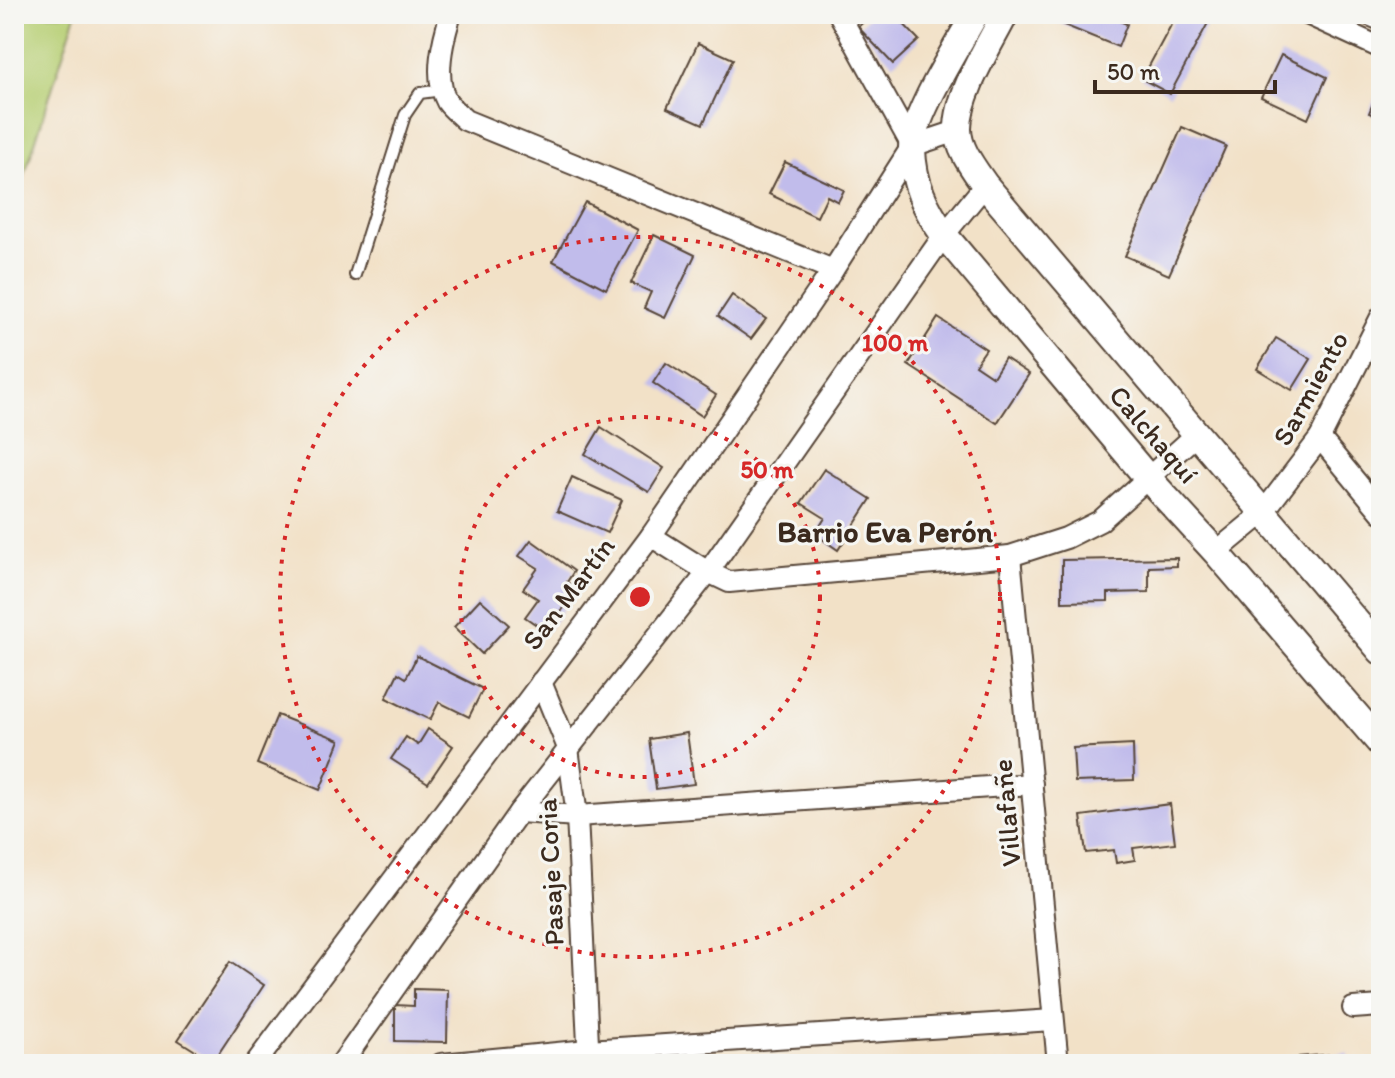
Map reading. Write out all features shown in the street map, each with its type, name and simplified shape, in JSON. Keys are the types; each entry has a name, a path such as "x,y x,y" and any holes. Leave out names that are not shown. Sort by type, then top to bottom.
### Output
{"street":[{"path":"451,14 442,60 442,90 448,104 465,120 833,270"},
{"path":"839,14 912,146 957,131 970,84 1005,14"},
{"name":"San Martín","path":"255,1064 651,536 833,270 912,146 919,121 975,14"},
{"path":"1307,14 1381,48"},
{"path":"1367,14 1381,20"},
{"name":"Calchaquí","path":"957,131 967,158 985,185 1381,651"},
{"name":"Calchaquí","path":"912,146 918,190 926,209 944,235 1147,477 1216,552 1381,744"},
{"path":"349,1063 519,812 708,572 944,235 985,185"},
{"name":"Sarmiento","path":"1216,552 1262,514 1320,438 1381,317"},
{"path":"651,536 729,582 1010,556 1066,538 1100,521 1197,434"},
{"path":"1320,438 1381,512"},
{"name":"Villafañe","path":"1010,556 1058,1064"},
{"name":"Pasaje Coria","path":"541,682 568,748 577,816 588,1057"},
{"path":"519,812 577,816 1032,784"},
{"path":"1353,1008 1381,1006"},
{"path":"441,1064 588,1057 1053,1020"}],"lane":[{"path":"355,275 405,115 420,93 442,90"}],"green space":[{"path":"14,14 76,14 14,208"}],"building":[{"path":"872,14 894,14 919,40 893,64 858,27"},
{"path":"1052,14 1102,14 1127,24 1118,47 1049,19"},
{"path":"1177,14 1191,14 1208,23 1170,94 1142,79"},
{"path":"698,43 733,59 703,124 667,108"},
{"path":"1281,55 1327,77 1308,119 1261,97"},
{"path":"1381,83 1381,118 1369,113"},
{"path":"1182,127 1226,146 1169,275 1125,256"},
{"path":"785,162 844,190 838,202 827,196 817,217 769,194"},
{"path":"585,202 638,230 606,289 553,261"},
{"path":"654,235 695,255 665,318 644,308 651,292 631,283"},
{"path":"732,295 766,319 751,339 718,316"},
{"path":"938,318 986,349 975,365 993,377 1005,358 1029,374 997,423 908,365"},
{"path":"1276,338 1311,359 1292,390 1257,369"},
{"path":"666,363 716,395 702,416 653,383"},
{"path":"601,427 664,468 649,492 585,454"},
{"path":"824,469 871,499 838,550 815,534 825,518 801,503"},
{"path":"572,477 622,500 607,533 557,511"},
{"path":"531,540 574,571 567,582 577,589 547,632 525,617 538,599 523,589 538,568 519,556"},
{"path":"1177,558 1177,566 1149,567 1149,592 1108,593 1108,601 1062,602 1062,560"},
{"path":"480,599 509,625 482,654 454,627"},
{"path":"417,656 483,689 469,717 439,702 430,720 386,698 398,673 406,678"},
{"path":"277,715 340,740 320,790 257,764"},
{"path":"428,729 453,746 428,783 391,759 406,737 418,745"},
{"path":"687,733 694,784 656,789 649,739"},
{"path":"1133,745 1134,780 1075,782 1073,748"},
{"path":"1170,804 1175,843 1133,848 1135,860 1116,863 1114,850 1086,853 1081,816"},
{"path":"230,962 264,985 213,1062 178,1040"},
{"path":"414,989 448,990 447,1042 395,1041 395,1005 414,1006"},
{"path":"1348,1053 1349,1064 1300,1064 1299,1057"}],"district":[{"name":"Barrio Eva Perón","path":"885,531"}]}
